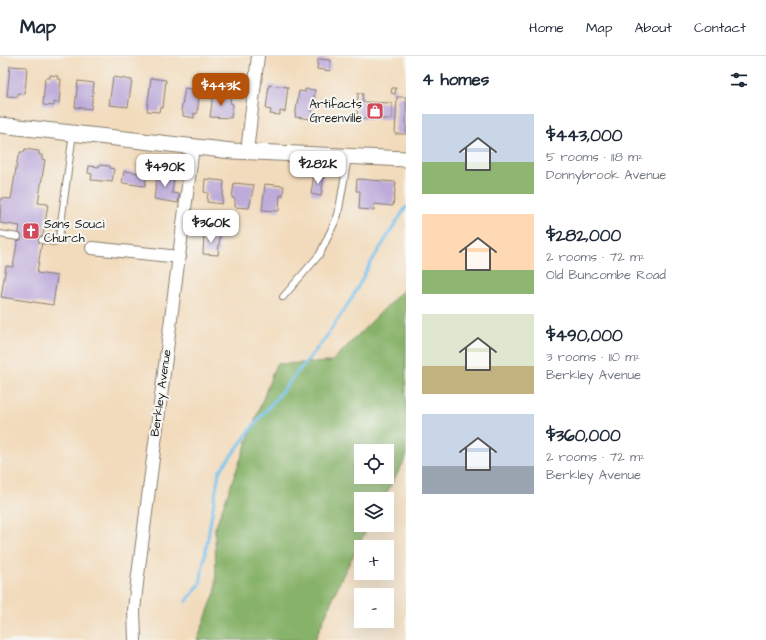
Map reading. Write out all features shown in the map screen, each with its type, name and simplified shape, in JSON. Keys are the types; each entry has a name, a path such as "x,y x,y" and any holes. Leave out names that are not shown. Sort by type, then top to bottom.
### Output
{"street":[{"path":"246,152 258,56"},
{"path":"0,125 246,152 406,159"},
{"name":"Berkley Avenue","path":"135,640 134,610 137,583 193,147"},
{"path":"92,248 180,257"}],"lane":[{"path":"42,240 54,242 60,238 72,133"},
{"path":"283,297 320,254 338,214 348,157"},
{"path":"0,234 18,237"}],"green space":[{"path":"406,287 406,458 394,479 394,444 354,444 354,484 391,484 387,492 354,492 354,532 365,532 361,540 354,540 354,554 341,579 315,640 197,640 216,590 215,528 276,364 331,362"}],"building":[{"path":"318,59 331,60 330,71 317,69"},
{"path":"10,66 27,67 25,94 18,93 18,97 7,96"},
{"path":"50,75 58,76 57,79 61,79 59,103 54,102 54,106 43,105 45,78 50,78"},
{"path":"113,77 132,80 128,107 109,105"},
{"path":"151,78 166,80 163,108 160,107 159,112 147,111"},
{"path":"78,81 94,83 91,109 75,107"},
{"path":"269,85 288,87 285,112 280,111 280,115 270,114 271,110 266,109"},
{"path":"185,88 200,91 197,114 194,113 194,118 183,116 183,112 181,111"},
{"path":"392,88 396,88 395,94 391,93"},
{"path":"305,89 315,90 311,119 295,117 299,91 305,92"},
{"name":"Artifacts Greenville","path":"358,93 363,93 362,102 392,103 392,119 357,119"},
{"path":"213,94 231,96 230,103 233,104 231,118 210,117"},
{"path":"397,97 406,97 406,134 395,134"},
{"name":"Sans Souci Church","path":"25,149 39,151 39,155 42,155 42,159 45,160 38,203 48,204 37,273 57,276 53,305 1,297 6,266 13,267 20,226 0,223 1,198 11,199 18,156 20,156 20,152 24,152"},
{"path":"99,165 110,166 110,168 114,169 112,182 91,180 92,174 88,173 89,166 99,167"},
{"path":"158,170 172,172 171,176 174,176 172,193 179,194 178,203 154,199"},
{"path":"124,171 147,174 145,186 122,183"},
{"path":"314,174 324,175 321,196 311,194"},
{"path":"205,179 224,181 222,204 207,202 208,193 204,192"},
{"path":"357,179 396,182 393,206 374,204 374,210 359,209 360,191 356,191"},
{"path":"234,183 254,185 249,208 235,207 235,199 232,198"},
{"path":"265,184 284,186 283,196 280,195 279,211 262,210"},
{"path":"204,234 220,235 218,255 203,254"}],"waterway":[{"path":"186,602 200,584 219,472 255,424 324,340 352,298 370,264 406,207"}],"place":[{"name":"Artifacts Greenville","path":"375,111"},
{"name":"Sans Souci Church","path":"31,231"}]}
